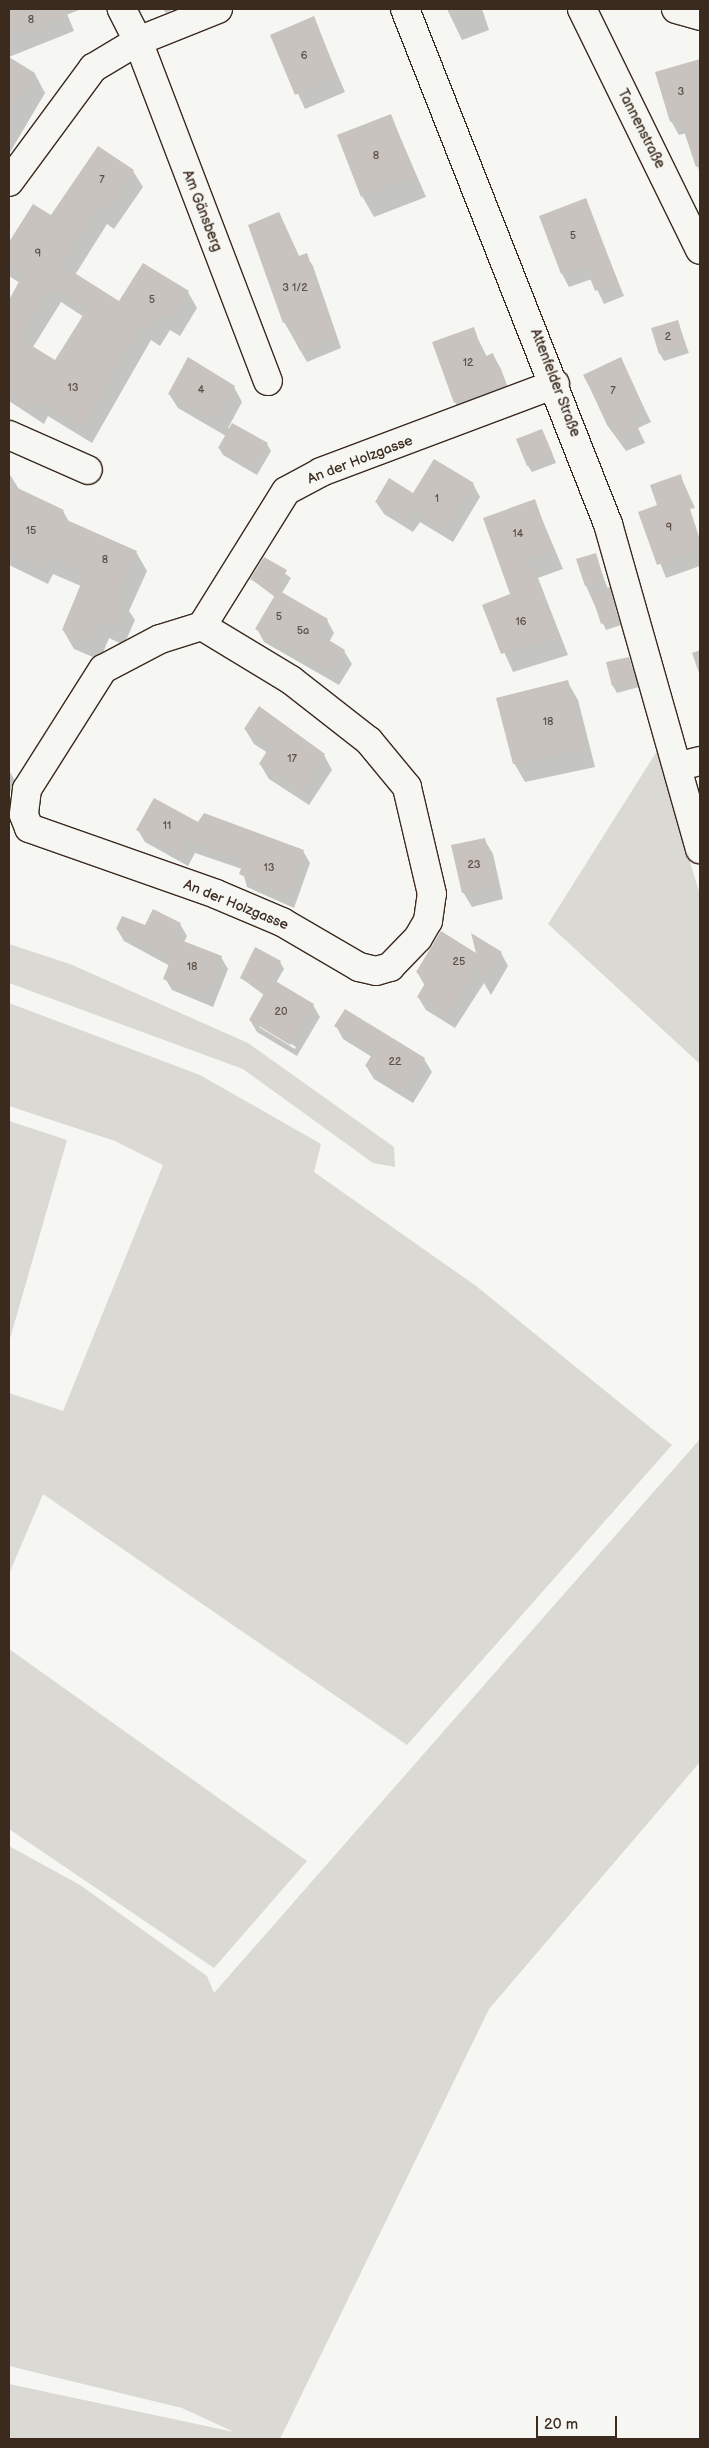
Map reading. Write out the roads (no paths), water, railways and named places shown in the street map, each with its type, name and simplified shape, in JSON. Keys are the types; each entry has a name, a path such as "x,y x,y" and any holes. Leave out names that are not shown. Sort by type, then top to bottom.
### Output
{"street":[{"name":"Am Gänsberg","path":"122,9 138,41 268,381"},
{"path":"9,182 93,68 138,41 218,9"},
{"name":"Attenfelder Straße","path":"405,9 555,384 608,524 690,763 700,850"},
{"name":"Tannenstraße","path":"582,9 700,250"},
{"path":"676,9 700,16"},
{"name":"An der Holzgasse","path":"202,626 292,680 369,741 407,787 432,894 428,921 418,938 390,966 376,971 359,967 282,922 216,894 29,828 24,815 27,789 103,669 160,639 202,626 286,491 321,472 555,384"},
{"path":"9,434 88,470"}]}
